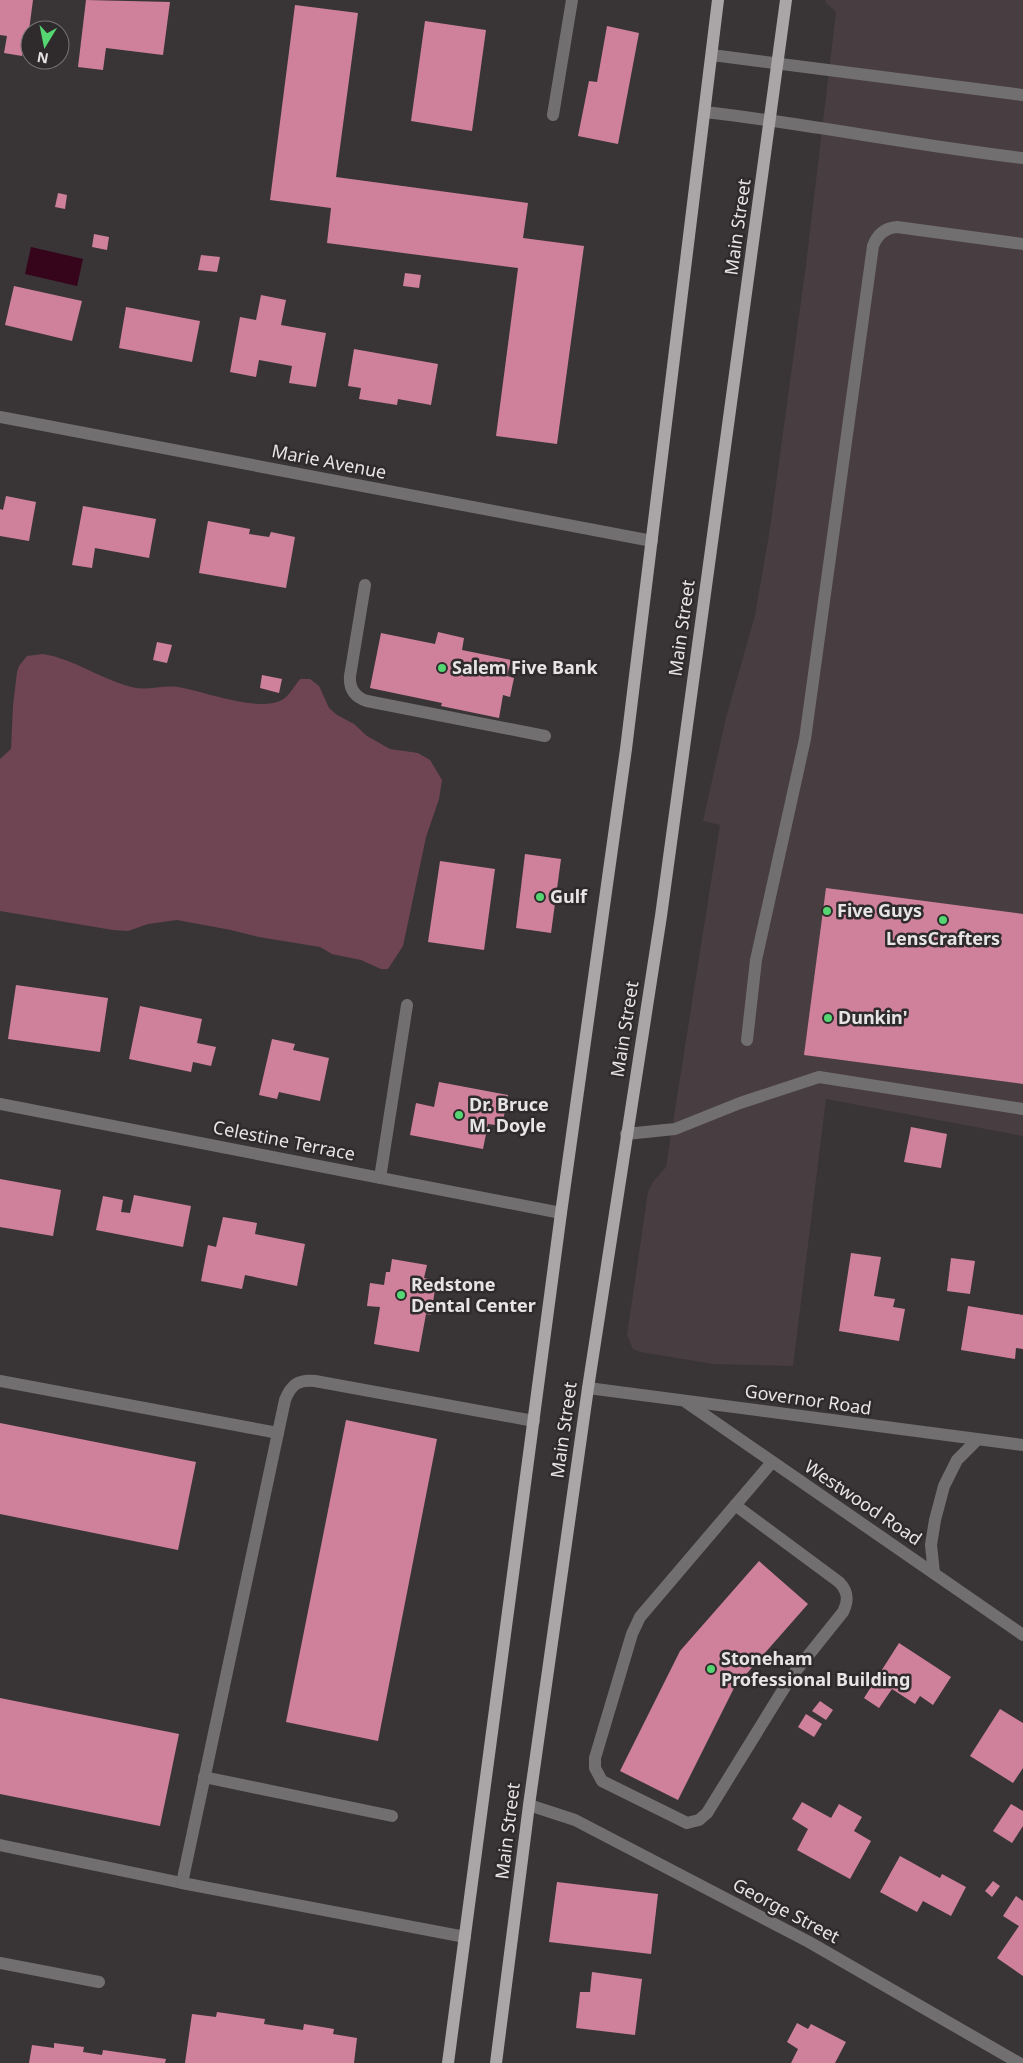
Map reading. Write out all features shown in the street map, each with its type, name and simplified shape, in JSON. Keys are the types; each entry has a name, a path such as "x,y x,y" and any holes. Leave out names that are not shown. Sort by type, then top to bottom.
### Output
{"main road":[{"name":"Main Street","path":"448,2063 560,1213 626,749 718,0"},
{"name":"Main Street","path":"496,2063 529,1805 588,1388 661,916 786,0"}],"street":[{"path":"553,115 572,0"},
{"path":"712,55 1023,95"},
{"path":"705,112 771,120 1023,158"},
{"path":"747,1040 756,960 805,739 873,246 877,238 884,231 897,227 1023,244"},
{"name":"Marie Avenue","path":"0,417 652,540"},
{"path":"365,585 350,676 350,685 356,695 367,701 546,736"},
{"path":"380,1178 407,1005"},
{"path":"626,1134 675,1129 740,1103 819,1077 1023,1109"},
{"name":"Celestine Terrace","path":"0,1104 560,1213"},
{"path":"182,1883 278,1433 288,1392 294,1383 308,1380 534,1421"},
{"path":"0,1381 278,1433"},
{"name":"Governor Road","path":"588,1388 1023,1446"},
{"name":"Westwood Road","path":"684,1401 1023,1635"},
{"path":"934,1573 931,1545 944,1486 958,1460 977,1440"},
{"path":"735,1505 839,1582 844,1588 847,1600 843,1612 791,1677 707,1812 698,1820 687,1823 606,1783 599,1777 595,1764 632,1634 640,1617 735,1505 772,1462"},
{"path":"204,1777 392,1816"},
{"name":"George Street","path":"529,1805 576,1820 809,1942 1019,2063"},
{"path":"0,1845 182,1883 464,1937"},
{"path":"0,1963 99,1982"}],"shaded area":[{"path":"825,0 1023,0 1023,1136 826,1099 793,1366 713,1364 640,1352 633,1349 627,1335 648,1192 653,1182 666,1167 720,825 703,821 726,718 755,615 769,535 806,265 836,12"},
{"path":"31,247 83,259 77,286 25,274"},
{"path":"43,654 66,660 124,685 136,688 178,687 246,703 272,703 282,700 300,679 310,679 319,686 329,708 337,715 354,724 367,736 390,749 418,753 430,760 442,780 439,799 426,837 403,946 388,969 381,969 361,960 332,954 320,947 177,920 148,924 128,931 0,911 0,759 11,749 13,706 19,666 27,656"}],"building":[{"path":"0,0 33,0 30,20 20,20 20,56 4,53 7,36 0,35"},
{"path":"86,0 170,2 163,55 106,48 103,70 78,67"},
{"path":"295,5 358,13 336,177 528,203 523,238 584,246 557,444 496,436 518,268 327,243 331,208 270,200"},
{"path":"425,21 486,30 472,131 411,121"},
{"path":"607,26 639,33 618,144 578,136 589,81 597,82"},
{"path":"58,193 67,195 65,209 55,207"},
{"path":"94,234 109,237 107,250 92,247"},
{"path":"201,255 220,257 217,272 198,270"},
{"path":"405,273 421,275 419,288 403,286"},
{"path":"14,286 82,301 72,341 5,325"},
{"path":"261,295 286,300 281,325 326,333 316,387 289,383 292,366 259,360 256,377 230,372 240,317 256,320"},
{"path":"126,307 200,321 192,362 119,348"},
{"path":"354,349 438,364 431,405 398,399 397,405 359,399 361,388 348,386"},
{"path":"6,496 36,502 29,541 0,536 0,509 3,510"},
{"path":"83,506 156,519 149,558 95,548 92,568 72,565"},
{"path":"208,521 250,529 249,534 269,537 271,532 295,537 286,588 199,573"},
{"name":"Salem Five Bank","path":"438,632 464,638 462,650 511,660 507,676 514,678 510,697 503,695 499,718 441,706 442,703 370,688 381,633 435,644"},
{"path":"157,642 172,645 167,663 153,660"},
{"path":"262,675 282,679 279,693 260,688"},
{"path":"525,854 561,859 551,933 516,928"},
{"path":"440,861 495,869 484,950 428,942"},
{"path":"826,888 1023,914 1023,1084 804,1055"},
{"path":"16,985 108,998 100,1052 8,1039"},
{"path":"140,1006 202,1019 197,1043 216,1047 211,1066 193,1062 191,1072 129,1059"},
{"path":"272,1039 295,1044 293,1050 329,1058 320,1101 279,1092 277,1099 259,1095"},
{"name":"Dr. Bruce M. Doyle","path":"439,1082 508,1095 502,1126 488,1124 483,1149 410,1135 416,1103 434,1107"},
{"path":"911,1127 947,1134 941,1168 904,1162"},
{"path":"0,1179 61,1190 53,1236 0,1227"},
{"path":"134,1195 191,1206 183,1247 96,1230 103,1196 123,1200 121,1212 130,1213"},
{"path":"223,1217 257,1223 255,1234 305,1244 297,1286 245,1275 242,1289 201,1281 208,1245 216,1247"},
{"path":"851,1253 881,1257 874,1296 895,1299 893,1307 905,1309 899,1341 839,1331"},
{"path":"951,1258 975,1261 970,1294 947,1291"},
{"name":"Redstone Dental Center","path":"392,1259 427,1265 424,1278 429,1279 428,1283 436,1283 431,1315 426,1314 419,1352 374,1344 380,1307 367,1306 370,1283 384,1285 386,1272 390,1272"},
{"path":"968,1306 1023,1315 1023,1349 1016,1348 1015,1359 961,1350"},
{"path":"346,1420 437,1439 378,1741 286,1722"},
{"path":"0,1423 196,1462 178,1550 0,1514"},
{"name":"Stoneham Professional Building","path":"759,1561 808,1604 734,1688 678,1800 620,1771 680,1651"},
{"path":"899,1643 951,1677 933,1705 920,1696 915,1704 892,1689 879,1708 864,1698"},
{"path":"0,1698 179,1734 160,1826 0,1794"},
{"path":"820,1701 833,1710 826,1720 812,1711"},
{"path":"1000,1709 1023,1723 1023,1768 1013,1783 970,1756"},
{"path":"806,1714 822,1724 814,1737 798,1727"},
{"path":"802,1802 831,1818 839,1804 862,1817 854,1831 871,1841 850,1879 797,1850 808,1829 792,1819"},
{"path":"1011,1804 1023,1811 1023,1826 1012,1843 993,1831"},
{"path":"900,1856 940,1878 942,1874 966,1887 951,1916 923,1901 917,1912 880,1892"},
{"path":"993,1881 1000,1886 992,1897 985,1891"},
{"path":"557,1882 658,1894 651,1954 549,1942"},
{"path":"1016,1896 1023,1901 1023,1976 997,1958 1019,1926 1003,1916"},
{"path":"592,1972 642,1979 635,2035 576,2028 580,1992 590,1992"},
{"path":"217,2012 265,2019 264,2024 303,2030 304,2024 334,2029 333,2034 357,2038 354,2063 185,2063 192,2014 216,2017"},
{"path":"797,2023 808,2029 811,2024 846,2042 835,2063 791,2063 798,2049 787,2042"},
{"path":"54,2043 84,2047 83,2052 102,2055 103,2050 166,2059 165,2063 29,2063 32,2045 54,2048"}],"place":[{"name":"Salem Five Bank","path":"442,668"},
{"name":"Gulf","path":"540,897"},
{"name":"Five Guys","path":"827,911"},
{"name":"LensCrafters","path":"943,920"},
{"name":"Dunkin'","path":"828,1018"},
{"name":"Dr. Bruce M. Doyle","path":"459,1115"},
{"name":"Redstone Dental Center","path":"401,1295"},
{"name":"Stoneham Professional Building","path":"711,1669"}]}
